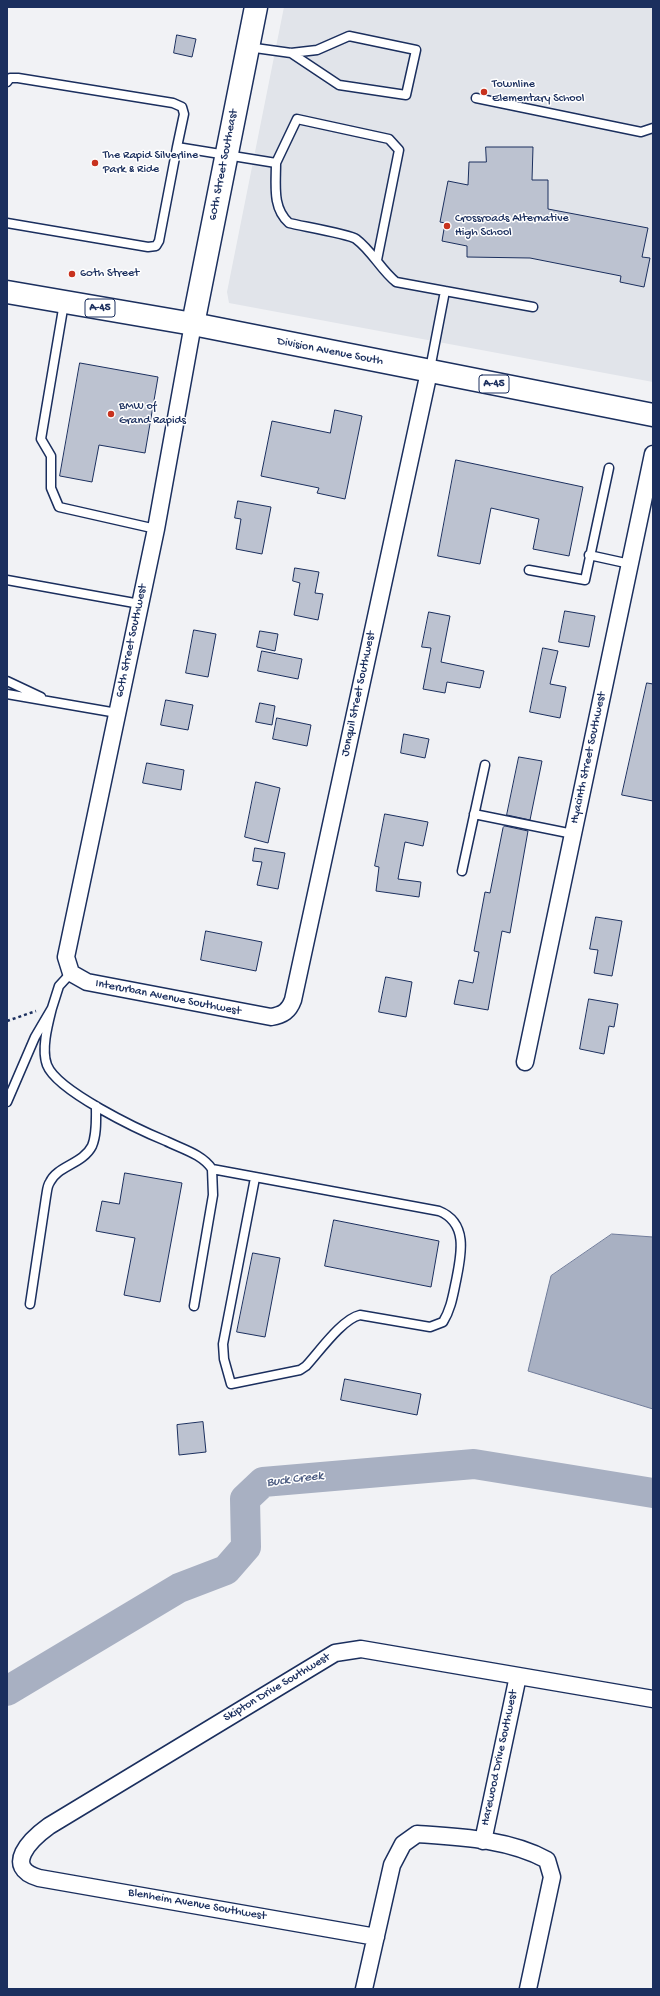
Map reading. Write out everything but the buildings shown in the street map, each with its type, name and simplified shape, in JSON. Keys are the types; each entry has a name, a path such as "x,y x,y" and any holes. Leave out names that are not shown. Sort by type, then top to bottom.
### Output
{"main road":[{"name":"60th Street Southeast","path":"192,324 256,7"},
{"name":"Division Avenue South","path":"7,292 192,324 653,415"}],"street":[{"name":"60th Street Southwest","path":"71,973 66,957 156,529 192,324"},
{"name":"Jonquil Street Southwest","path":"284,1013 289,1008 293,1000 429,372"},
{"name":"Hyacinth Street Southwest","path":"526,1062 653,454"},
{"name":"Interurban Avenue Southwest","path":"71,973 87,982 271,1017 284,1013"},
{"name":"Skipton Drive Southwest","path":"21,1867 22,1857 29,1844 49,1826 335,1653 361,1649 653,1699"},
{"name":"Harewood Drive Southwest","path":"483,1841 518,1676"},
{"path":"364,1989 392,1865 402,1844 417,1834 483,1841 529,1850 547,1860 552,1877 528,1989"},
{"name":"Blenheim Avenue Southwest","path":"21,1867 29,1875 39,1878 376,1937"}],"lane":[{"path":"248,47 291,53 317,50 349,36 416,50 406,95 339,85 291,53"},
{"path":"7,82 10,78 18,78 173,103 182,107 184,114 159,241 156,246 148,247 7,223"},
{"path":"476,98 641,132 653,128"},
{"path":"377,260 399,150 389,139 297,119 276,163 277,207 282,217 289,223 354,238 377,260 390,277 396,282 533,307"},
{"path":"177,147 276,163"},
{"path":"429,372 445,291"},
{"path":"64,302 41,439 52,456 51,488 59,507 156,529"},
{"path":"529,570 584,580 609,468"},
{"path":"589,555 630,564"},
{"path":"7,580 140,604"},
{"path":"7,681 51,702"},
{"path":"7,694 117,713"},
{"path":"462,871 485,765"},
{"path":"474,814 573,834"},
{"path":"71,973 59,986 52,1008 46,1037 48,1068 56,1078 96,1106 158,1138 195,1154 207,1162 212,1169 213,1194 194,1306"},
{"path":"7,1102 32,1044 52,1008"},
{"path":"30,1304 46,1197 50,1180 55,1175 84,1157 89,1151 94,1136 96,1106"},
{"path":"212,1169 439,1211 446,1214 457,1226 462,1242 450,1308 443,1322 430,1327 360,1315 354,1316 342,1326 306,1366 300,1370 231,1384 224,1359 223,1344 255,1178"}],"path":[{"path":"7,1021 15,1019 26,1013 52,1008"}],"shaded area":[{"name":"Crossroads Alternative High School","path":"284,7 653,7 653,382 229,303 227,292"}],"water":[{"path":"612,1234 653,1237 653,1409 528,1371 551,1276"}],"waterway":[{"name":"Buck Creek","path":"7,1691 179,1588 226,1570 246,1547 245,1499 263,1482 474,1464 653,1493"}],"place":[{"name":"Townline Elementary School","path":"484,92"},
{"name":"The Rapid Silverline Park & Ride","path":"95,163"},
{"name":"Crossroads Alternative High School","path":"447,226"},
{"name":"60th Street","path":"72,274"},
{"name":"BMW of Grand Rapids","path":"111,414"}]}
